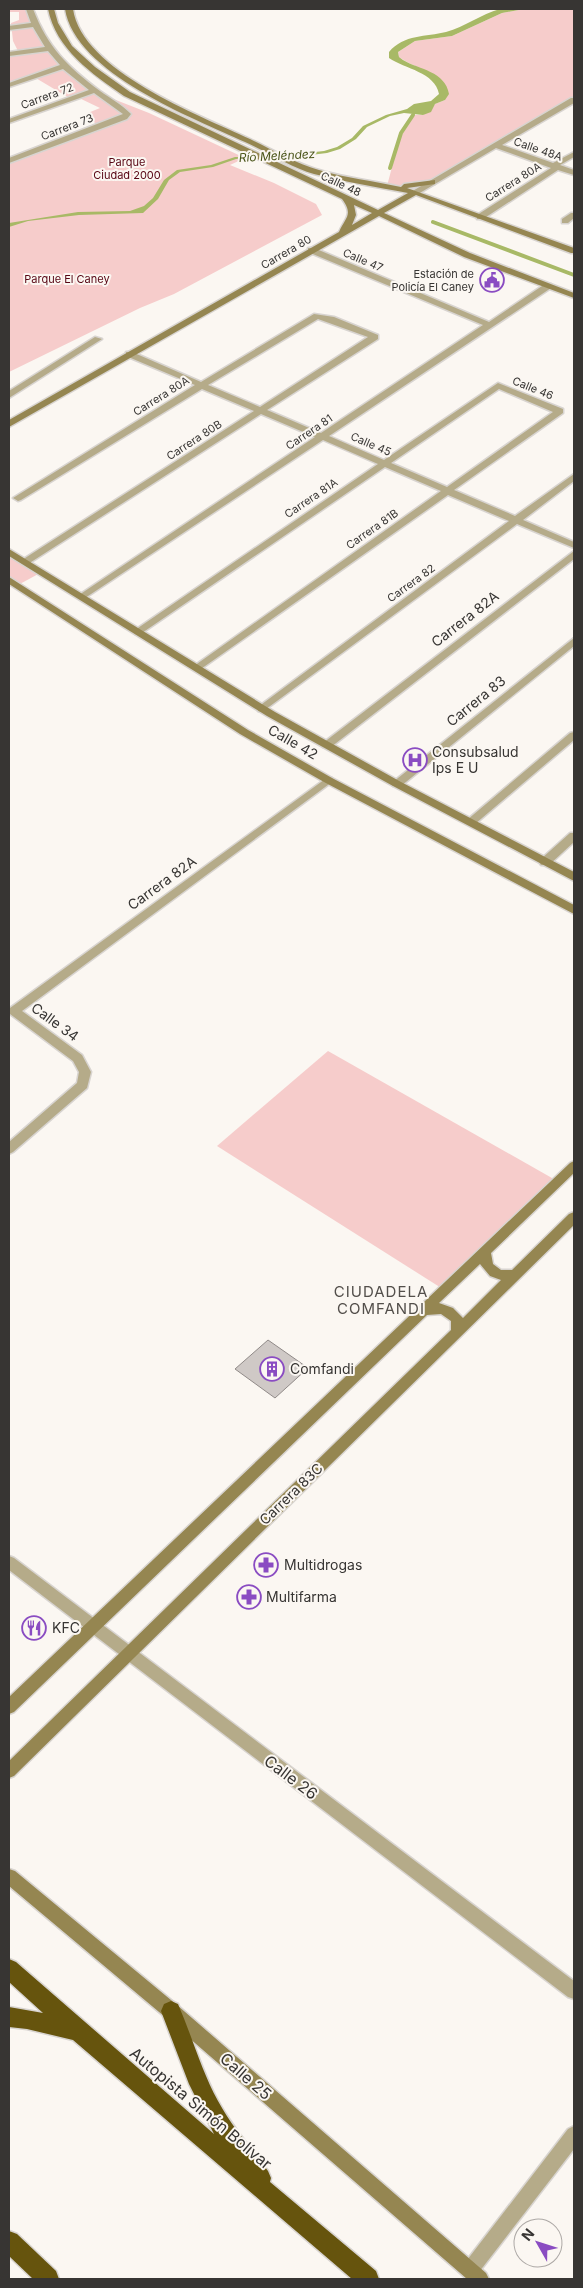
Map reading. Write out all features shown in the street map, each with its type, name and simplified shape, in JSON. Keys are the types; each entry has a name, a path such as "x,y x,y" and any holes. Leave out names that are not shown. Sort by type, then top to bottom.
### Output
{"highway":[{"name":"Autopista Simón Bolívar","path":"9,1968 79,2032 368,2279"},
{"path":"171,2011 190,2065 204,2095 229,2138 286,2208"},
{"path":"9,2017 27,2019 79,2032"},
{"path":"9,2242 48,2279"}],"street":[{"path":"30,9 36,25 50,49 64,66 93,91"},
{"name":"Calle 48","path":"69,9 71,22 85,44 120,75 162,100 315,172 415,192 574,251"},
{"name":"Calle 48","path":"50,10 69,47 87,66 127,94 302,179 467,255 574,296"},
{"path":"9,28 36,25"},
{"path":"9,54 50,49"},
{"path":"9,85 64,66"},
{"name":"Carrera 73","path":"9,161 124,117 127,114 93,91"},
{"name":"Carrera 72","path":"9,121 93,91"},
{"name":"Carrera 80","path":"9,424 574,100"},
{"name":"Calle 48A","path":"495,146 574,173"},
{"name":"Carrera 80A","path":"480,216 574,154"},
{"path":"387,186 404,186 432,182"},
{"path":"343,232 352,219 353,212 350,202 346,199"},
{"path":"565,221 574,215"},
{"name":"Calle 47","path":"311,250 490,325"},
{"name":"Carrera 81","path":"82,597 548,286"},
{"name":"Carrera 80A","path":"18,498 317,316"},
{"name":"Carrera 80B","path":"26,562 375,337 331,319 317,316"},
{"path":"9,395 98,339"},
{"name":"Calle 45","path":"129,354 574,545"},
{"name":"Calle 46","path":"498,386 560,411"},
{"name":"Carrera 81A","path":"139,632 498,386"},
{"name":"Carrera 81B","path":"198,668 560,411"},
{"name":"Carrera 82","path":"262,708 574,477"},
{"name":"Calle 42","path":"9,552 262,708 397,784 574,877"},
{"name":"Carrera 82A","path":"327,745 574,554"},
{"name":"Calle 42","path":"9,580 228,722 328,780 574,910"},
{"name":"Carrera 83","path":"397,784 574,641"},
{"path":"470,822 574,734"},
{"name":"Carrera 82A","path":"14,1011 328,780"},
{"path":"545,862 574,836"},
{"name":"Calle 34","path":"9,1149 83,1085 85,1072 78,1058 14,1011"},
{"path":"9,1708 574,1166"},
{"name":"Carrera 83C","path":"9,1771 574,1217"},
{"path":"485,1253 486,1265 492,1272 508,1276 518,1273"},
{"path":"425,1311 438,1308 451,1312 458,1322 457,1332"},
{"name":"Calle 26","path":"9,1562 574,1991"},
{"name":"Calle 25","path":"9,1876 171,2011 475,2274"},
{"path":"475,2274 574,2135"}],"green space":[{"path":"9,9 30,9 50,49 93,91 149,113 245,158 230,165 274,183 316,204 322,215 174,294 140,308 9,372 9,161 100,126 83,115 100,108 77,97 71,99 34,77 9,85 9,54 19,53 13,41 11,23 19,20 19,12 9,12"},
{"path":"524,9 574,9 574,100 432,182 404,186 387,186 401,133 413,115 423,115 435,104 445,100 443,81 399,57 398,52 415,41 452,36 502,13"},
{"path":"9,552 42,572 18,585 9,580"},
{"path":"328,1051 559,1182 446,1291 217,1146"}],"shaded area":[{"path":"500,9 524,9 502,13 452,36 415,41 398,52 399,57 403,60 431,72 443,80 447,86 449,94 445,100 435,104 431,112 423,115 404,113 390,116 367,127 356,139 340,149 327,153 269,160 236,159 213,167 180,172 169,180 158,199 143,213 79,215 28,221 9,227 9,223 78,212 130,211 144,206 153,198 164,180 177,170 211,165 235,157 269,157 324,151 337,147 352,138 363,126 386,115 407,109 414,104 431,101 439,94 432,81 426,76 389,58 389,52 395,46 408,39 453,30"}],"building":[{"name":"Comfandi","path":"268,1340 308,1368 275,1398 235,1369"}],"waterway":[{"path":"390,168 401,133 413,115"},
{"path":"433,222 574,275"}],"place":[{"name":"Estación de Policía El Caney","path":"492,280"},
{"name":"Consubsalud Ips E U","path":"415,760"},
{"name":"Comfandi","path":"272,1369"},
{"name":"Multidrogas","path":"266,1565"},
{"name":"Multifarma","path":"249,1597"},
{"name":"KFC","path":"34,1628"}],"district":[{"name":"CIUDADELA COMFANDI","path":"381,1300"}],"water label":[{"name":"Río Meléndez","path":"277,156"}],"park label":[{"name":"Parque Ciudad 2000","path":"127,168"},
{"name":"Parque El Caney","path":"67,279"}]}
